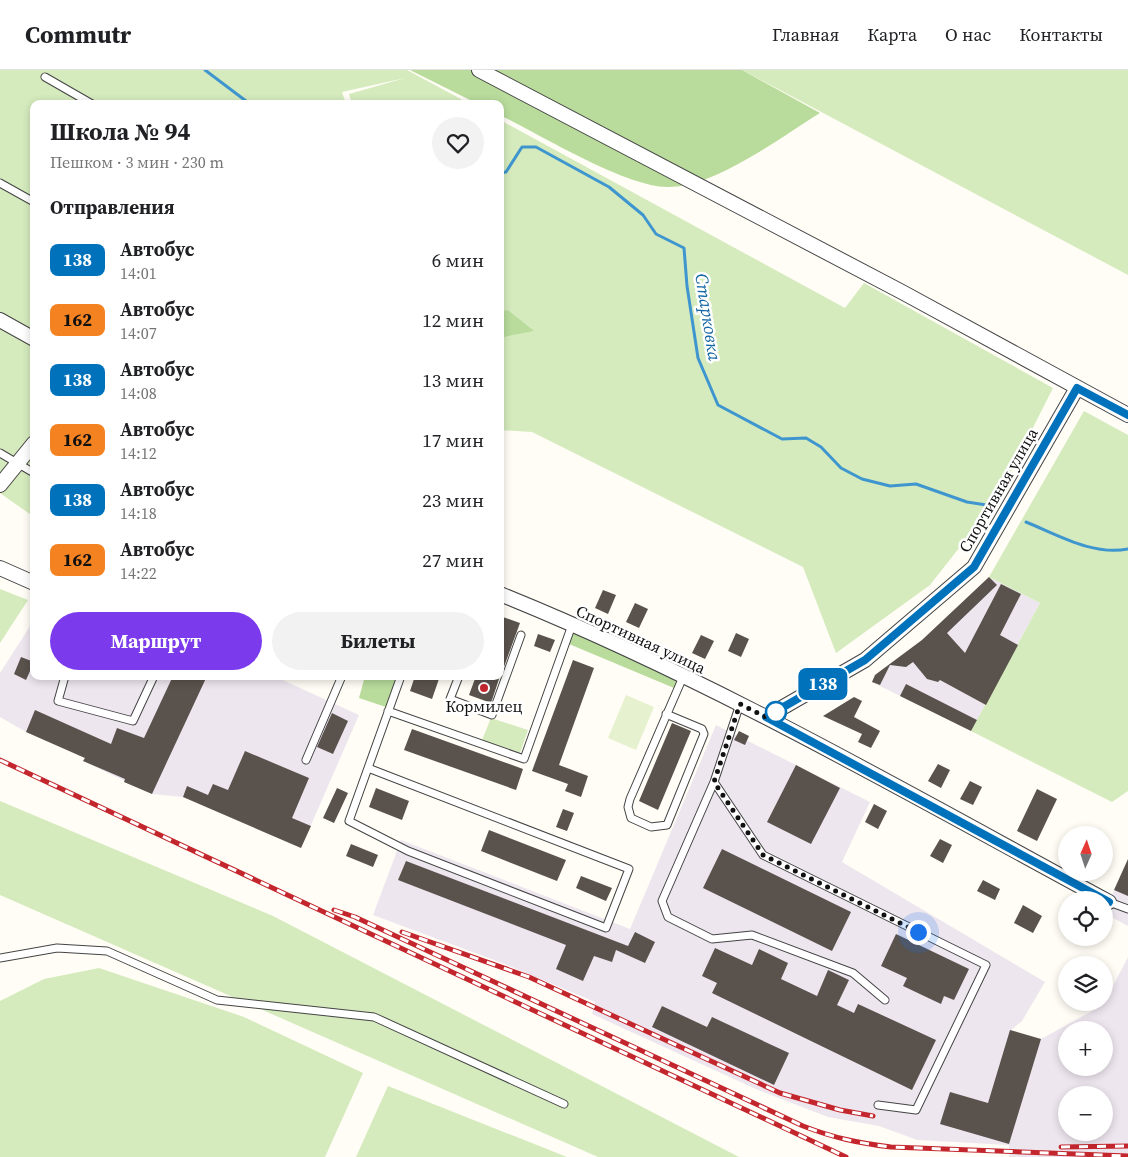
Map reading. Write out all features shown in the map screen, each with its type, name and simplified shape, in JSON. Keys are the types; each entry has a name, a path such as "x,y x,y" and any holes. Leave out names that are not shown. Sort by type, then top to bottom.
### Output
{"street":[{"path":"479,70 902,292 1128,415"},
{"path":"0,320 30,337"},
{"name":"Спортивная улица","path":"766,717 865,660 974,567 1077,388"},
{"path":"0,486 30,448"},
{"path":"0,568 30,581"},
{"name":"Спортивная улица","path":"504,596 572,625 766,717 1089,891"}],"lane":[{"path":"45,77 85,100"},
{"path":"0,183 30,200"},
{"path":"0,453 30,470"},
{"path":"388,711 524,759 572,625"},
{"path":"457,680 450,700 492,715 521,635"},
{"path":"666,714 702,729 704,734 667,825 651,827 631,818 628,807 666,714 683,677"},
{"path":"64,680 58,701 133,721 152,680"},
{"path":"306,760 340,680"},
{"path":"368,768 629,869 606,928 408,852 348,821 400,680"},
{"path":"740,704 714,782 662,901 668,917 712,939 752,935 853,973 885,1000"},
{"path":"714,782 763,855 986,966 916,1110 878,1105"},
{"path":"1113,903 1128,909"},
{"path":"0,958 57,948 106,951 217,1000 374,1017 564,1104"}],"shaded area":[{"path":"989,577 1040,603 971,731 872,682 876,674 922,640"},
{"path":"30,626 30,680 283,680 359,715 301,848 183,797 152,794 83,761 84,758 26,732 0,717 0,673"},
{"path":"716,725 870,802 842,862 1045,982 1022,1021 1011,1030 1041,1039 1058,1030 1058,1076 1113,1076 1113,1021 1074,1021 1092,1011 1113,1011 1113,986 1128,957 1128,1157 1009,1157 1009,1145 917,1140 879,1126 828,1117 758,1090 592,1014 595,1002 502,963 373,915 401,840 630,929"},
{"path":"1128,859 1128,926 1113,918 1113,893"}],"green space":[{"path":"0,70 407,70 463,100 351,100 349,94 405,78 342,92 345,100 30,100 30,514 0,493"},
{"path":"410,70 742,70 820,113 767,147 726,170 685,185 667,187 650,185 629,179 560,147 504,117 504,100 470,100"},
{"path":"742,70 1128,70 1128,275"},
{"path":"504,122 845,308 864,283 1053,388 996,501 930,585 836,653 803,567 532,432 504,430 504,337 533,331 508,310 504,310"},
{"path":"504,310 508,310 534,331 504,337"},
{"path":"1084,411 1128,435 1128,791 1112,802 971,731 1040,603 989,577"},
{"path":"0,589 28,600 0,643"},
{"path":"574,630 678,678 674,688 569,644"},
{"path":"364,680 396,680 386,707 359,698"},
{"path":"626,695 654,707 636,750 608,738"},
{"path":"491,718 528,730 520,753 482,740"},
{"path":"0,801 273,916 739,1157 598,1157 0,895"},
{"path":"99,968 244,1017 363,1073 325,1157 0,1157 0,1001 44,979"},
{"path":"388,1086 567,1157 356,1157"}],"building":[{"path":"989,577 997,585 947,633 965,653 1001,584 1021,594 1000,635 1018,645 986,705 940,680 938,682 927,679 913,662 906,667 890,665 880,685 872,682 875,675 922,640"},
{"path":"603,590 616,595 608,614 595,608"},
{"path":"635,603 648,609 639,628 626,622"},
{"path":"504,617 520,623 504,667"},
{"path":"736,633 749,639 741,657 728,651"},
{"path":"538,634 555,640 550,652 534,646"},
{"path":"701,635 714,641 705,659 692,653"},
{"path":"21,657 30,660 30,671 26,680 14,674"},
{"path":"573,660 594,668 559,765 588,776 581,797 565,791 568,784 532,771"},
{"path":"171,680 205,680 152,794 124,782 125,779 83,761 85,758 26,732 35,710 111,744 117,728 144,738"},
{"path":"414,680 439,680 432,699 410,691"},
{"path":"475,680 499,680 491,703 469,695"},
{"path":"906,684 977,720 971,731 900,696"},
{"path":"854,697 862,701 854,717 880,731 871,748 858,742 862,734 823,716"},
{"path":"332,713 348,721 333,754 317,747"},
{"path":"672,723 691,731 658,810 639,801"},
{"path":"412,729 523,769 516,790 404,750"},
{"path":"739,731 749,736 745,745 734,740"},
{"path":"245,751 309,778 292,818 311,826 301,848 183,797 187,786 208,795 213,784 228,790"},
{"path":"938,764 950,770 941,788 928,781"},
{"path":"796,765 840,788 811,844 767,822"},
{"path":"970,781 982,787 973,805 960,799"},
{"path":"337,788 348,793 334,823 323,818"},
{"path":"376,788 409,801 402,820 369,807"},
{"path":"1037,789 1057,799 1037,841 1017,831"},
{"path":"874,804 887,811 878,829 865,822"},
{"path":"563,809 574,813 567,831 556,827"},
{"path":"489,830 566,860 557,881 481,851"},
{"path":"940,839 952,845 943,863 930,856"},
{"path":"351,844 378,855 373,867 346,856"},
{"path":"722,849 851,912 832,951 703,888"},
{"path":"1128,859 1128,896 1114,890"},
{"path":"406,861 628,946 635,932 655,942 645,963 616,950 612,962 594,956 583,981 556,969 566,945 398,880"},
{"path":"581,876 612,888 606,901 576,888"},
{"path":"983,880 1000,889 995,900 977,891"},
{"path":"1023,905 1042,916 1033,933 1014,923"},
{"path":"896,934 969,969 954,1000 944,996 941,1004 903,986 907,978 881,966"},
{"path":"715,948 752,965 759,949 788,963 781,979 817,996 828,970 849,980 837,1005 854,1013 858,1004 936,1040 912,1090 712,993 717,983 702,976"},
{"path":"662,1006 707,1027 712,1017 789,1053 774,1085 652,1027"},
{"path":"1010,1030 1041,1039 1009,1144 940,1124 950,1092 988,1103"}],"waterway":[{"name":"Старковка","path":"205,70 245,100"},
{"name":"Старковка","path":"504,172 522,147 536,147 609,187 643,215 656,234 684,248 687,286 698,358 718,405 782,439 806,438 821,447 841,468 862,479 890,486 916,484 967,502 993,506"},
{"name":"Старковка","path":"1026,522 1089,547 1102,550 1128,549"}],"railway":[{"path":"0,760 846,1157"},
{"path":"334,910 355,917 803,1126 825,1134 857,1142 891,1147 1128,1156"},
{"path":"402,932 529,977 780,1093 840,1110 873,1116"},
{"path":"1061,1147 1128,1146"}],"bus line":[{"name":"138","path":"1089,891 766,717 865,660 974,567 1077,388 1128,415"}],"place":[{"name":"Кормилец","path":"484,688"}],"route":[{"path":"776,712 778,710 766,717 740,704 729,732 714,782 763,855 918,932"}]}
